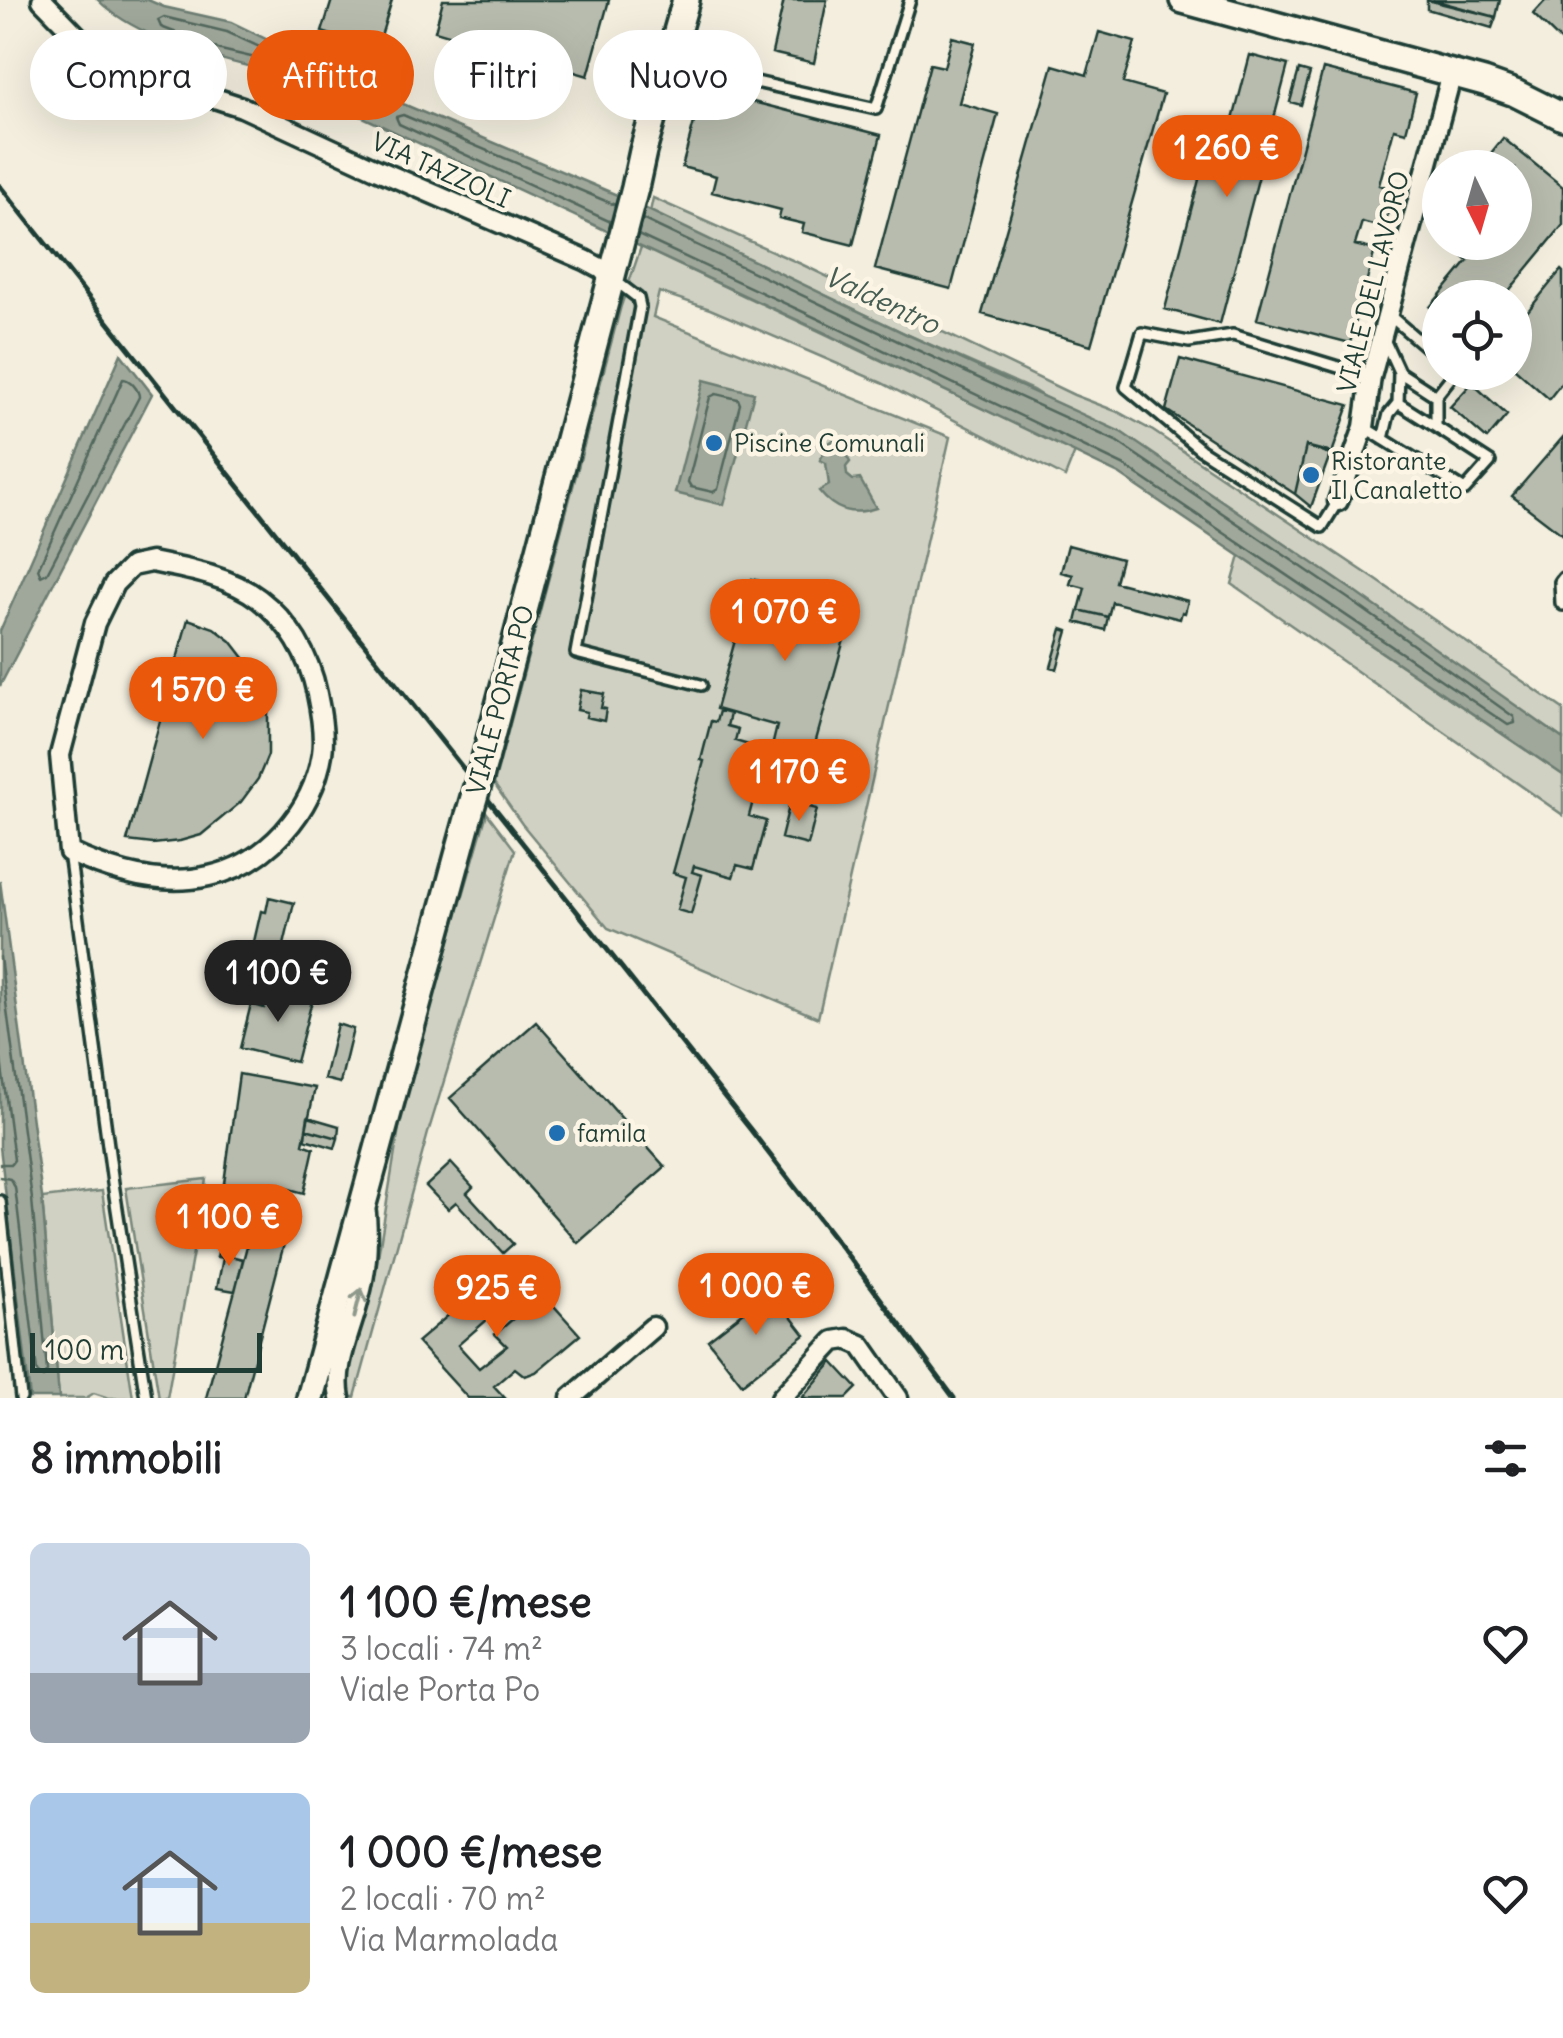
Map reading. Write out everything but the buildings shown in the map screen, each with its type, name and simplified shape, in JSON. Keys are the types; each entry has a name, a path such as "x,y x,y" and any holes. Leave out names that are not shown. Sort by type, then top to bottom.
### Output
{"main road":[{"name":"VIALE PORTA PO","path":"677,30 686,0"},
{"path":"1183,0 1515,93 1563,118"},
{"name":"VIALE PORTA PO","path":"313,1395 652,120"}],"street":[{"name":"VIA TAZZOLI","path":"42,0 82,41 110,59 141,74 242,107 585,260 610,278"},
{"name":"VIALE DEL LAVORO","path":"1338,501 1364,428 1382,336 1452,74"},
{"path":"151,562 229,582 257,597 291,630 312,669 322,713 322,753 311,791 296,819 243,864 211,876 176,880 139,877 98,866 69,852 60,754 96,622 114,584 132,566 151,562"},
{"path":"340,1398 338,1374 368,1255 365,1192"},
{"path":"571,1398 653,1327"},
{"path":"781,1398 834,1341 847,1339 862,1345 898,1398"}],"lane":[{"path":"763,83 876,109 910,0"},
{"path":"610,278 638,298 640,307 576,654 701,685"},
{"path":"1388,314 1422,343"},
{"path":"1338,501 1322,526 1202,450 1126,386 1142,332 1189,342 1233,336 1372,377"},
{"path":"1382,336 1399,372 1398,403 1390,414 1383,439"},
{"path":"1399,372 1436,396"},
{"path":"1436,427 1436,396 1441,390"},
{"path":"1364,428 1465,490 1490,462 1398,403"},
{"path":"1563,578 1563,604"},
{"path":"69,852 146,1398"},
{"path":"0,1200 21,1398"}],"shaded area":[{"path":"653,198 1153,431 1563,709 1563,739 1033,390 650,212"},
{"path":"641,247 1075,452 1065,477 882,383 710,309 659,292 653,317 950,437 818,1018 608,928 494,784 621,306"},
{"path":"1240,556 1563,775 1563,815 1232,584"},
{"path":"487,813 515,850 428,1133 355,1397 350,1397 346,1383 376,1269 404,1097"},
{"path":"206,1179 167,1398 159,1398 126,1188"},
{"path":"102,1191 133,1398 109,1398 94,1393 86,1398 59,1398 42,1198"}],"water":[{"path":"98,0 148,0 231,22 247,30 247,65 227,60 227,30 142,30"},
{"path":"414,109 617,195 1121,432 1563,739 1563,775 1119,474 369,120 414,120"},
{"path":"121,354 152,394 0,686 0,631"},
{"name":"Piscine Comunali","path":"704,380 754,393 724,505 675,493"},
{"path":"837,438 850,462 847,475 853,480 860,479 876,508 844,510 819,491 829,485 826,463 820,460 829,443"},
{"path":"0,881 42,1197 59,1398 30,1398 0,1147"}],"railway":[{"path":"0,186 750,1129 954,1398"}],"place":[{"name":"Piscine Comunali","path":"714,443"},
{"name":"Ristorante Il Canaletto","path":"1311,475"},
{"name":"famila","path":"557,1133"}],"water label":[{"name":"Valdentro","path":"882,300"}]}
